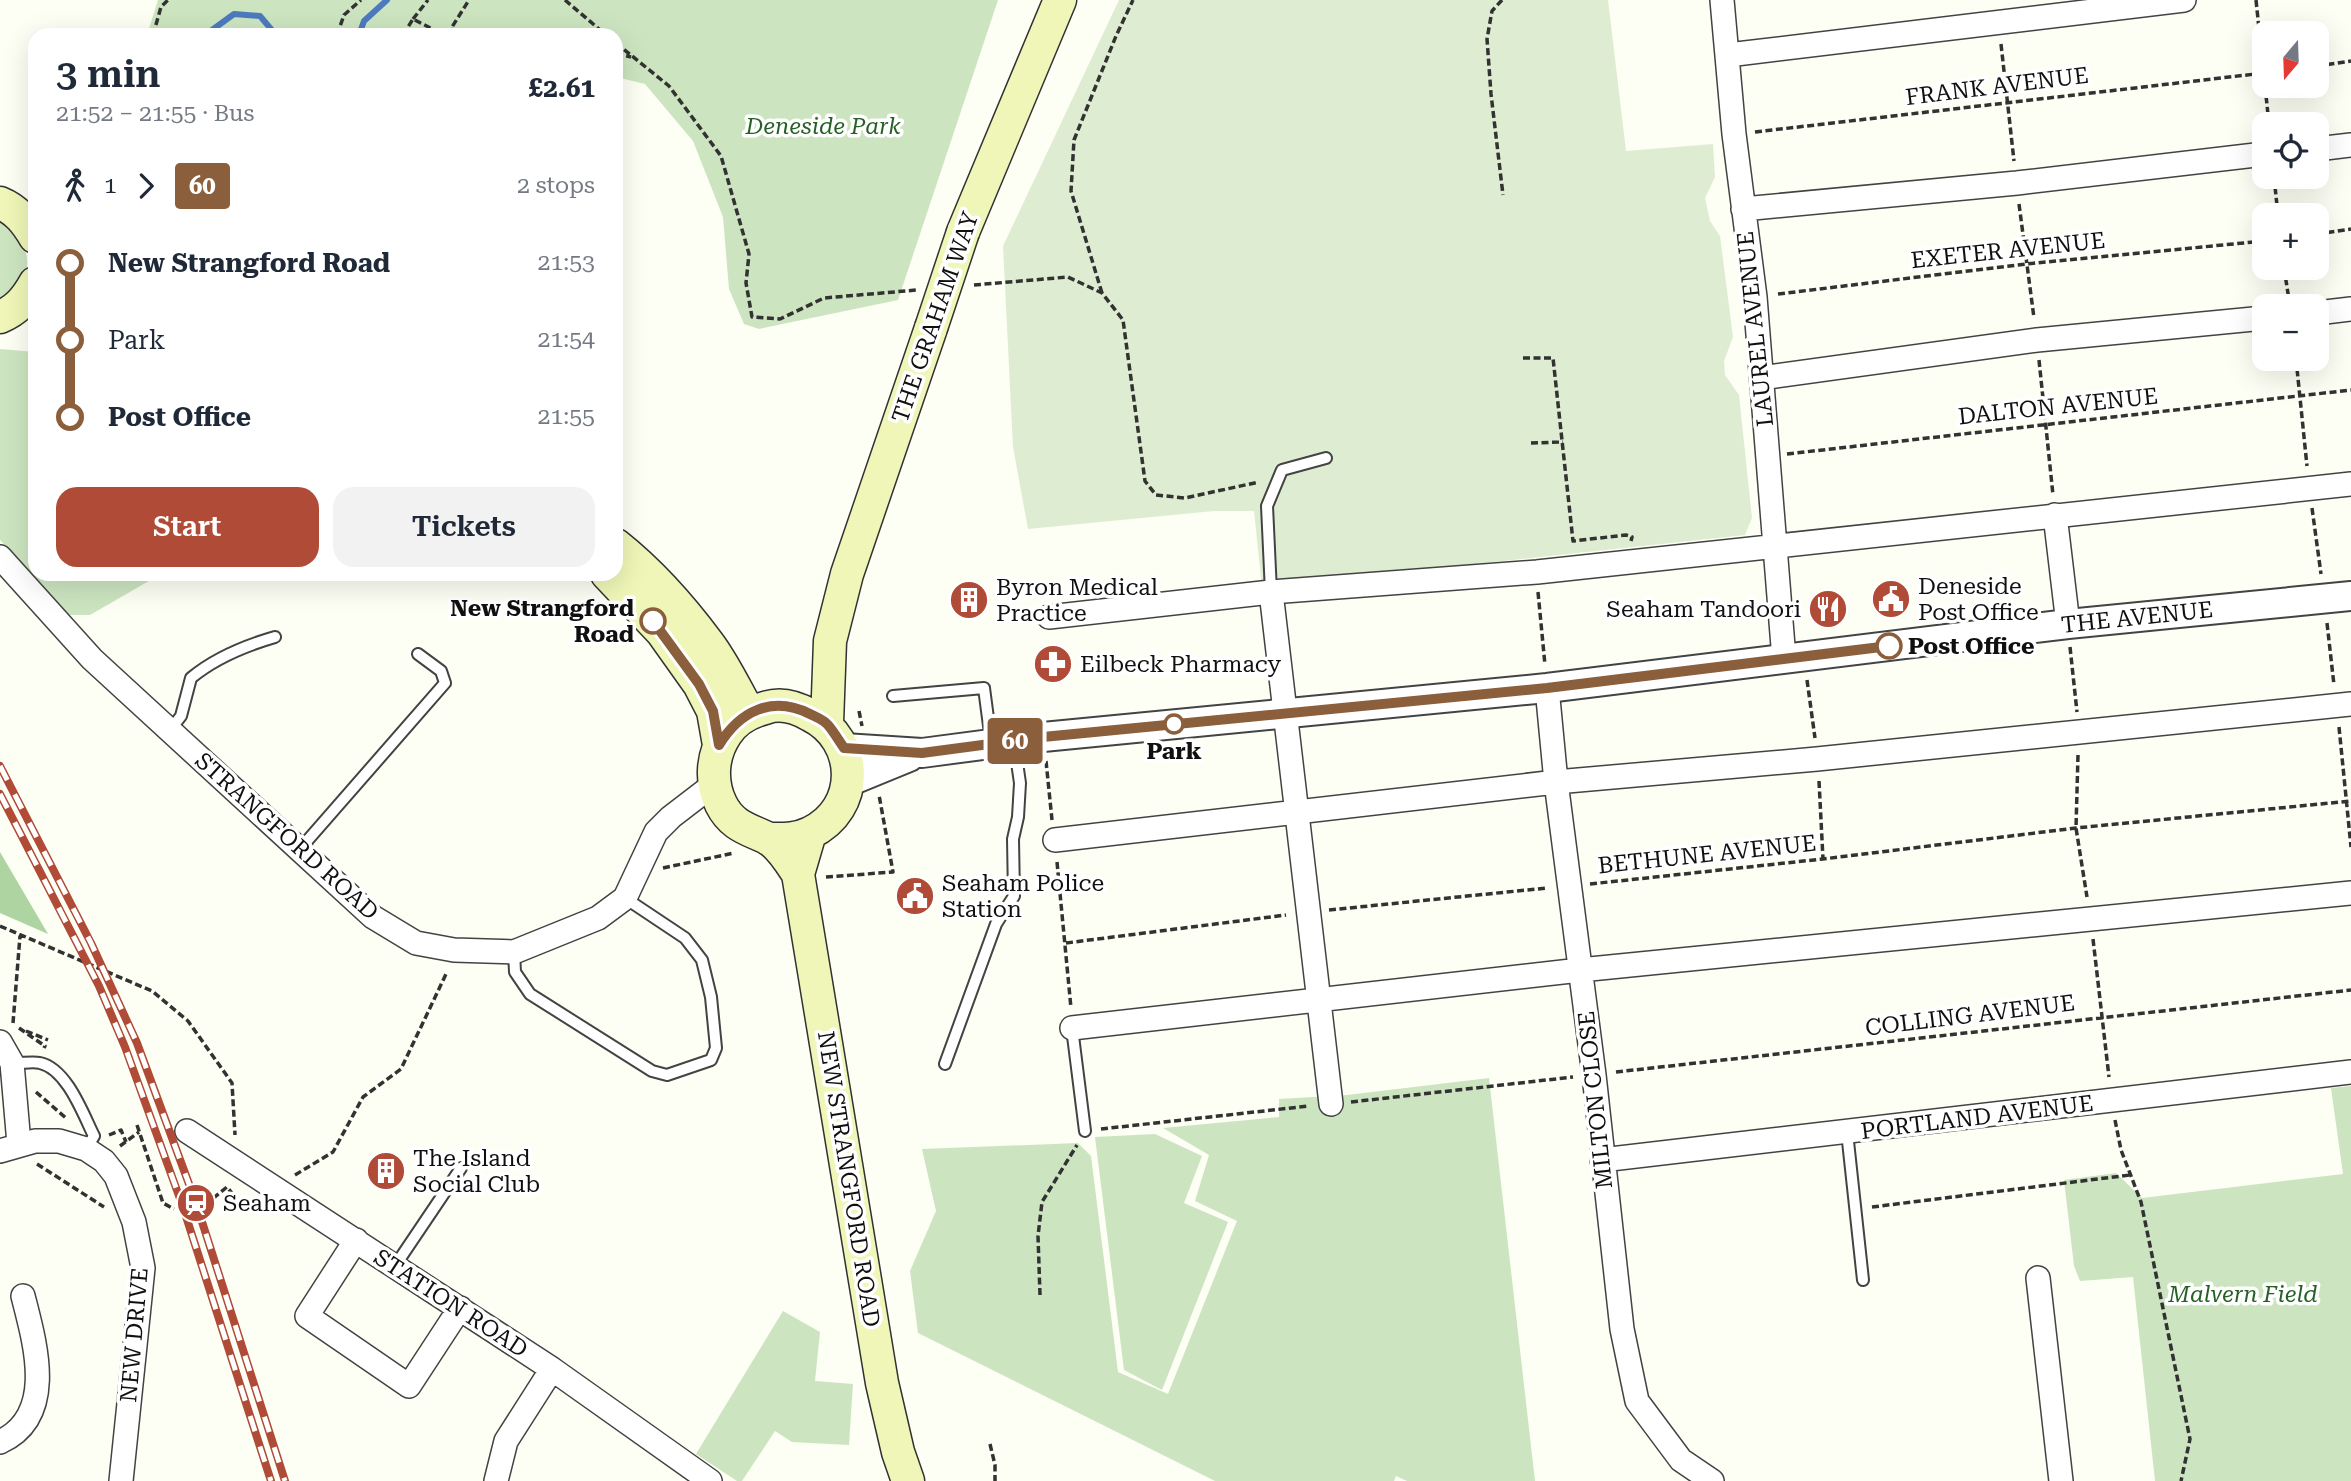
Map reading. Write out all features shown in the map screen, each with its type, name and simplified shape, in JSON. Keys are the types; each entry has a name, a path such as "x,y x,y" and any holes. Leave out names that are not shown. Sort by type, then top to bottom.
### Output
{"main road":[{"name":"THE GRAHAM WAY","path":"794,706 830,641 847,575 963,232 1060,0"},
{"path":"0,203 9,206 28,225"},
{"path":"0,319 28,296"},
{"path":"0,319 28,325"},
{"path":"623,550 672,600 709,644 749,713"},
{"path":"614,581 662,632 699,684 713,711 719,745"},
{"name":"THE GRAHAM WAY","path":"830,641 835,736"},
{"path":"771,706 794,706 835,736 848,765 863,785 841,803 828,821 810,833 757,845 727,814 714,784 714,764 719,745 730,728 749,713 771,706"},
{"name":"NEW STRANGFORD ROAD","path":"810,833 812,876 866,1279 882,1383 898,1452 908,1481"},
{"name":"NEW STRANGFORD ROAD","path":"757,845 782,851 812,876"}],"street":[{"name":"LAUREL AVENUE","path":"1721,0 1734,134 1755,297 1784,659"},
{"path":"1728,55 2184,0"},
{"path":"2329,148 2351,145"},
{"path":"1743,209 2017,183 2252,156"},
{"path":"2329,312 2351,309"},
{"path":"1762,378 2037,340 2252,319"},
{"path":"1049,617 1271,592 1536,572 1776,548 2351,484"},
{"path":"2055,515 2068,624"},
{"name":"STRANGFORD ROAD","path":"0,556 92,659 373,917 416,943 454,950 514,952 598,918 625,898 656,832 714,784"},
{"path":"1271,592 1331,1104"},
{"name":"THE AVENUE","path":"835,736 922,753 1043,737 1547,688 2068,624 2351,596"},
{"name":"MILTON CLOSE","path":"1547,688 1622,1329 1637,1401 1681,1461 1712,1481"},
{"path":"1055,840 1556,782 1817,759 2351,704"},
{"name":"THE AVENUE","path":"863,785 922,753"},
{"path":"671,817 709,811 727,814"},
{"path":"1072,1027 1580,970 2351,893"},
{"path":"6,1032 12,1063 16,1151"},
{"name":"PORTLAND AVENUE","path":"1602,1160 2351,1072"},
{"name":"STATION ROAD","path":"187,1131 552,1369 710,1481"},
{"name":"NEW DRIVE","path":"16,1151 35,1141 90,1143 116,1176 131,1213 142,1268 121,1481"},
{"path":"355,1240 307,1316 409,1386 460,1308"},
{"path":"2038,1278 2061,1481"},
{"path":"0,1442 11,1437 28,1419 36,1400 38,1384 34,1340 23,1296"},
{"path":"496,1481 506,1441 552,1369"}],"lane":[{"path":"1271,592 1267,506 1282,470 1326,458"},
{"path":"170,730 181,716 191,678 202,668 249,644 275,636"},
{"path":"300,849 444,683 441,671 418,654"},
{"path":"893,696 984,688 1002,743 1020,783 1018,817 1013,839 1014,896 996,924 945,1064"},
{"path":"514,952 515,972 530,995 652,1071 667,1075 711,1060 716,1048 711,997 702,960 685,939 625,898"},
{"path":"1072,1027 1084,1131"},
{"path":"12,1063 40,1063 56,1072 74,1094 90,1143"},
{"path":"1847,1132 1863,1280"},
{"path":"395,1266 461,1168"}],"path":[{"path":"155,28 161,7 168,0"},
{"path":"339,28 344,15 361,0"},
{"path":"407,28 428,0"},
{"path":"452,28 469,0"},
{"path":"565,0 598,28"},
{"path":"1133,0 1074,140 1071,191 1102,293 1123,320 1145,481 1156,495 1185,498 1271,479 1277,482"},
{"path":"1502,0 1492,11 1487,39 1503,195"},
{"path":"2256,0 2258,21"},
{"path":"413,19 432,28"},
{"path":"1999,22 2055,515"},
{"path":"623,49 669,86 721,156 749,254 746,283 752,317 780,318 824,298 919,290"},
{"path":"623,54 634,58"},
{"path":"2329,64 2351,61"},
{"name":"FRANK AVENUE","path":"1734,134 2252,75"},
{"path":"2329,232 2351,229"},
{"name":"EXETER AVENUE","path":"1755,297 2026,264 2252,242"},
{"path":"973,285 1068,276 1102,293"},
{"path":"1523,358 1553,358 1573,541 1626,535 1632,537 1630,542"},
{"name":"DALTON AVENUE","path":"1768,456 2351,390"},
{"path":"1531,443 1563,442"},
{"path":"1536,572 1547,688"},
{"path":"1043,737 1066,943 1072,1027"},
{"path":"812,876 893,872 863,785"},
{"name":"BETHUNE AVENUE","path":"1066,943 1307,912 1810,860 2076,828 2351,801"},
{"path":"2076,828 2091,920 2112,1102 2121,1150 2141,1202 2190,1439 2181,1481"},
{"path":"640,868 658,869 757,845"},
{"path":"0,926 152,991 188,1021 232,1083 236,1144 230,1159"},
{"path":"6,1032 20,936"},
{"path":"282,1191 290,1178 333,1152 363,1097 401,1069 450,967 454,950"},
{"name":"COLLING AVENUE","path":"1594,1075 2351,990"},
{"path":"20,1030 48,1040"},
{"path":"35,1090 76,1128"},
{"path":"137,1125 163,1203 174,1209"},
{"path":"90,1143 121,1130 126,1142"},
{"path":"1040,1295 1038,1236 1042,1202 1084,1131"},
{"path":"113,1152 139,1132"},
{"path":"16,1151 119,1217 131,1213"},
{"path":"1855,1209 2130,1175"},
{"path":"205,1205 227,1186 239,1202 254,1212"},
{"path":"990,1444 995,1465 995,1481"}],"green space":[{"name":"Deneside Park","path":"158,0 998,0 898,300 759,329 744,324 729,289 723,217 693,141 645,84 623,79 623,28 149,28"},
{"path":"1119,0 1608,0 1626,151 1713,144 1715,177 1705,198 1710,221 1720,236 1733,337 1724,361 1725,375 1739,395 1752,518 1745,535 1262,587 1254,511 1214,511 1028,529 1013,447 1003,246"},
{"path":"0,219 19,237 27,262 23,278 0,304"},
{"path":"0,349 28,351 28,570 0,540"},
{"path":"38,581 149,581 90,615 69,615"},
{"path":"0,852 48,934 0,913"},
{"path":"1489,1078 1535,1481 1407,1481 1396,1476 1394,1481 1215,1481 918,1333 910,1271 936,1211 922,1149 1078,1143 1091,1156 1118,1372 1168,1394 1237,1221 1195,1201 1209,1155 1163,1128 1279,1117 1279,1099 1347,1095"},
{"name":"Malvern Field","path":"2351,1086 2351,1481 2155,1481 2133,1277 2080,1281 2074,1266 2064,1180 2116,1173 2142,1198 2343,1174 2331,1088"},
{"path":"1155,1134 1202,1156 1184,1203 1228,1222 1162,1390 1124,1370 1095,1137"},
{"path":"783,1311 820,1332 815,1381 853,1384 849,1445 792,1442 775,1431 742,1481 737,1481 696,1454"}],"waterway":[{"path":"362,28 364,21 387,0"},
{"path":"215,28 234,14 260,16 270,28"}],"railway":[{"path":"0,766 91,943 137,1043 196,1203 285,1481"},
{"path":"0,794 99,986 125,1047 183,1207 271,1481"}],"bus line":[{"name":"60","path":"653,621 699,684 713,711 719,745 730,728 749,713 771,706 794,706 827,723 844,748 922,753 1043,737 1547,688 1889,646"}],"place":[{"name":"Deneside Post Office","path":"1891,599"},
{"name":"Byron Medical Practice","path":"969,600"},
{"name":"Seaham Tandoori","path":"1828,609"},
{"name":"New Strangford Road","path":"653,621"},
{"name":"Post Office","path":"1889,646"},
{"name":"Eilbeck Pharmacy","path":"1053,664"},
{"name":"Park","path":"1174,724"},
{"name":"Seaham Police Station","path":"915,896"},
{"name":"The Island Social Club","path":"386,1171"},
{"name":"Seaham","path":"196,1203"}]}
